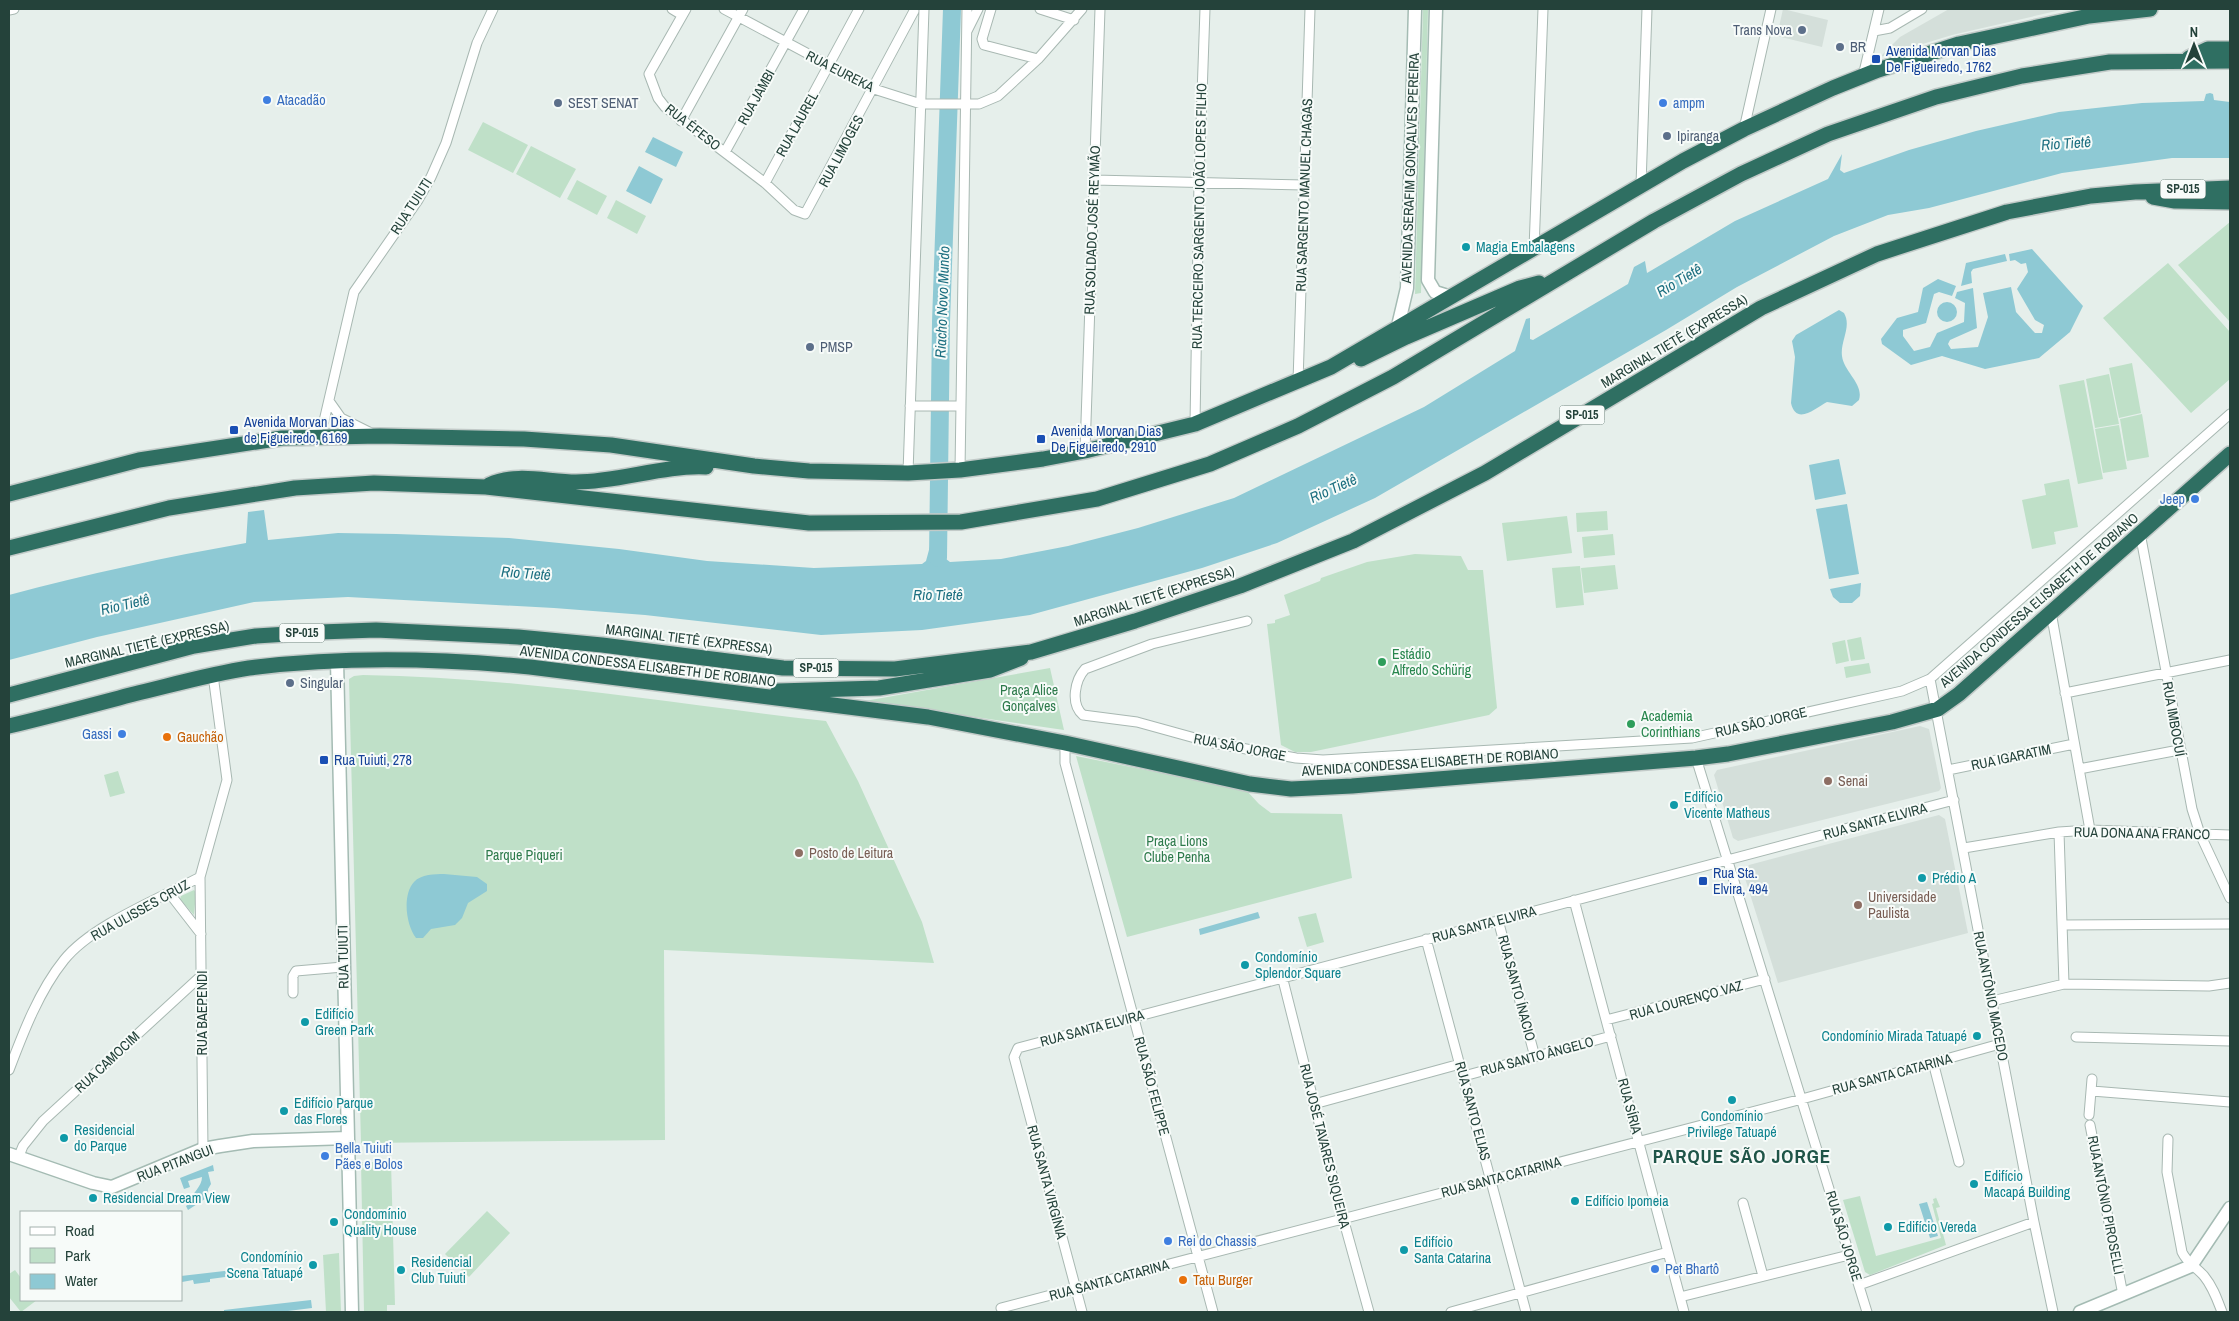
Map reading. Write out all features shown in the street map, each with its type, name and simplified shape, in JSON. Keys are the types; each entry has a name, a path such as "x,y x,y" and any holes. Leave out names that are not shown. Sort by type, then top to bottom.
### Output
{"highway":[{"path":"9,494 138,460 270,439 302,437 380,436 524,439 611,445 754,466 809,471 908,473 956,470 1043,459 1084,451 1195,424 1331,367 1641,185 1744,129 1863,76 1959,44 2012,31 2089,16 2150,9"},
{"path":"2185,59 2208,49 2230,49"},
{"path":"9,548 169,508 295,488 374,483 486,487 809,523 918,524 961,522 1096,499 1210,464 1298,426 1393,377 1551,281 1741,174 1828,134 1936,96 2022,76 2110,62 2185,59 2230,61"},
{"name":"MARGINAL TIETÊ (EXPRESSA)","path":"9,695 194,646 256,636 320,632 376,630 518,637 602,644 783,668 895,669 1031,652 1135,621 1240,586 1353,541 1485,473 1761,308 1877,254 2007,212 2091,196 2230,188"},
{"path":"2135,192 2175,201 2230,202"},
{"path":"1331,367 1340,368 1350,364 1406,337 1520,288 1551,281"},
{"name":"AVENIDA CONDESSA ELISABETH DE ROBIANO","path":"9,726 247,668 336,661 470,661 928,717 1065,743 1250,784 1291,789 1352,786 1696,758 1892,722 1938,709 1959,694 2230,454"},
{"path":"486,487 513,478 576,482 599,481 668,468 746,469 754,466"},
{"path":"684,687 694,684 789,691 879,688 990,670 1031,652"}],"street":[{"path":"9,10 14,9"},
{"name":"RUA TUIUTI","path":"302,437 320,426 329,401 354,292 418,200 431,177 446,143 477,44 493,9"},
{"path":"672,9 684,12"},
{"name":"RUA EUREKA","path":"724,9 741,13 786,43 874,89 921,104 979,104 998,96 1038,59 1082,9"},
{"name":"RUA JAMBI","path":"725,152 804,9"},
{"name":"RUA LAUREL","path":"765,182 859,9"},
{"path":"956,470 961,406 960,104 967,9"},
{"path":"966,34 978,9"},
{"path":"991,9 982,39 984,45 1038,59"},
{"path":"1040,9 1074,20"},
{"name":"RUA SOLDADO JOSÉ REYMÃO","path":"1084,451 1100,9"},
{"name":"RUA TERCEIRO SARGENTO JOÃO LOPES FILHO","path":"1195,424 1204,9"},
{"name":"RUA SARGENTO MANUEL CHAGAS","path":"1298,382 1310,9"},
{"name":"AVENIDA SERAFIM GONÇALVES PEREIRA","path":"1398,326 1407,288 1415,9"},
{"name":"AVENIDA SERAFIM GONÇALVES PEREIRA","path":"1436,9 1428,280 1435,292 1450,297"},
{"path":"1534,249 1543,9"},
{"path":"1641,185 1647,9"},
{"path":"1744,129 1772,9"},
{"path":"1863,76 1879,9"},
{"path":"1874,31 1890,28 1922,9"},
{"path":"908,473 924,13 912,10"},
{"name":"RUA LIMOGES","path":"808,212 874,89 912,10"},
{"name":"RUA ÉFESO","path":"684,12 649,74 658,98 681,120 765,182 794,210 808,212"},
{"path":"681,120 741,13"},
{"path":"1094,180 1304,185"},
{"path":"329,401 342,418 364,431 380,436"},
{"path":"910,406 961,406"},
{"name":"RUA SÃO JORGE","path":"1247,622 1152,644 1085,669 1077,684 1075,701 1078,710 1083,715 1137,722 1213,743 1296,758 1323,760 1692,738 1902,691 1930,679 2230,414"},
{"name":"RUA IMBOCUÍ","path":"2140,533 2179,750 2200,834 2230,898"},
{"path":"2051,612 2090,830"},
{"path":"2065,693 2230,660"},
{"name":"RUA TUIUTI","path":"336,661 352,1312"},
{"name":"RUA ULISSES CRUZ","path":"9,1070 37,1005 64,959 91,936 200,877 227,780 213,676"},
{"name":"RUA ANTÔNIO MACEDO","path":"1930,679 1938,709 2000,1044 2053,1312"},
{"name":"RUA SÃO FELIPPE","path":"1065,743 1065,763 1213,1312"},
{"name":"RUA IGARATIM","path":"1948,770 2074,744"},
{"path":"2079,769 2179,750"},
{"name":"RUA SÃO JORGE","path":"1696,758 1867,1312"},
{"name":"RUA SANTA ELVIRA","path":"1015,1051 1021,1047 1282,980 1426,939 1954,800"},
{"name":"RUA DONA ANA FRANCO","path":"1964,848 2059,832 2090,830 2230,835"},
{"path":"2059,832 2064,984"},
{"name":"RUA BAEPENDI","path":"200,877 203,1149"},
{"path":"170,894 201,934"},
{"name":"RUA SÍRIA","path":"1574,900 1640,1140 1684,1312"},
{"name":"RUA SANTO ÍNACIO","path":"1498,920 1536,1056"},
{"path":"2063,925 2230,924"},
{"name":"RUA SANTO ELIAS","path":"1426,939 1526,1312"},
{"path":"293,993 293,976 296,970 343,967"},
{"name":"RUA CAMOCIM","path":"14,1155 43,1121 202,975"},
{"name":"RUA LOURENÇO VAZ","path":"1606,1020 1765,979"},
{"name":"RUA JOSÉ TAVARES SIQUEIRA","path":"1282,980 1369,1312"},
{"path":"1992,1001 2064,984 2208,986 2230,983"},
{"name":"RUA SANTO ÂNGELO","path":"1464,1076 1611,1036"},
{"path":"2076,1037 2230,1042"},
{"name":"RUA SANTA CATARINA","path":"1001,1308 1802,1099 2000,1044"},
{"name":"RUA SANTA VIRGÍNIA","path":"1015,1051 1014,1058 1082,1312"},
{"path":"1932,1062 1959,1162"},
{"path":"1314,1104 1460,1064"},
{"path":"2089,1115 2092,1079"},
{"path":"2092,1091 2230,1102"},
{"name":"RUA ANTÔNIO PIROSELLI","path":"2090,1125 2122,1289"},
{"name":"RUA PITANGUI","path":"14,1155 93,1183 112,1187 203,1149 253,1141 348,1138"},
{"path":"2168,1139 2166,1161 2168,1181 2182,1252 2191,1266 2202,1273 2213,1288 2222,1312"},
{"path":"1743,1203 1763,1276"},
{"path":"2080,1312 2122,1289 2191,1266 2230,1208"},
{"path":"1859,1285 2034,1222"},
{"path":"1451,1312 1668,1252"},
{"path":"1680,1297 1849,1255"}],"shaded area":[{"name":"Trans Nova","path":"1783,9 1828,20 1822,47 1777,36"},
{"path":"1949,9 2065,9 1952,35 1880,57 1900,37"},
{"name":"Senai","path":"1920,726 1929,729 1941,788 1939,791 1738,841 1733,838 1714,775 1717,770"},
{"name":"Universidade Paulista","path":"1939,815 1945,819 1968,933 1778,983 1743,872 1749,865"}],"green space":[{"path":"1423,9 1428,9 1421,293 1415,294"},
{"path":"483,122 528,145 513,173 468,150"},
{"path":"531,146 576,169 560,198 516,174"},
{"path":"577,180 607,196 597,215 567,199"},
{"path":"616,200 646,216 637,234 607,218"},
{"path":"2230,222 2230,322 2178,265"},
{"path":"2168,263 2230,332 2230,379 2191,413 2103,318"},
{"path":"2132,363 2141,413 2119,418 2109,368"},
{"path":"2109,374 2119,424 2095,428 2086,379"},
{"path":"2084,380 2103,479 2078,484 2059,385"},
{"path":"2142,414 2149,457 2127,461 2120,419"},
{"path":"2119,425 2127,469 2103,473 2095,429"},
{"path":"2069,479 2078,527 2054,532 2056,544 2032,549 2022,500 2046,495 2044,484"},
{"path":"1607,511 1608,530 1577,532 1576,513"},
{"path":"1567,516 1572,553 1507,561 1502,523"},
{"path":"1613,534 1615,555 1584,558 1582,537"},
{"name":"Estádio Alfredo Schürig","path":"1415,554 1461,556 1468,570 1483,570 1497,708 1489,715 1311,752 1295,752 1281,745 1267,624 1275,623 1275,620 1290,615 1284,595 1320,581 1321,578 1367,562"},
{"path":"1615,565 1618,589 1584,593 1581,568"},
{"path":"1580,566 1584,605 1556,608 1552,568"},
{"path":"1861,637 1865,659 1851,661 1847,640"},
{"path":"1845,640 1849,661 1836,664 1832,643"},
{"path":"1869,663 1871,673 1846,678 1844,667"},
{"name":"Praça Alice Gonçalves","path":"1050,668 1064,730 865,701"},
{"name":"Parque Piqueri","path":"354,676 421,677 537,686 826,721 858,781 922,922 934,963 664,950 665,1140 361,1143 349,679"},
{"name":"Praça Lions Clube Penha","path":"1076,756 1246,790 1259,804 1271,813 1342,814 1352,878 1127,937"},
{"path":"118,771 125,793 110,797 104,775"},
{"path":"194,890 196,893 194,915 180,899 181,896"},
{"path":"1316,913 1324,942 1307,947 1298,917"},
{"path":"361,1162 391,1162 395,1305 387,1305 387,1312 364,1312"},
{"path":"1935,1195 1940,1207 1936,1208 1946,1245 1870,1275 1865,1272 1843,1200 1860,1196 1876,1256 1941,1238 1932,1204 1934,1203 1933,1199 1936,1198"},
{"path":"487,1211 510,1233 469,1277 445,1254"},
{"path":"339,1253 341,1312 326,1312 323,1255"},
{"path":"15,1270 20,1277 20,1301 36,1301 21,1312 9,1297 9,1274"}],"water":[{"name":"Rio Tietê","path":"2206,94 2213,94 2214,100 2230,102 2230,158 2172,158 2062,173 1929,208 1888,215 1834,236 1737,287 1375,498 1277,543 1202,568 1030,615 922,630 821,635 645,615 348,597 254,602 97,637 9,660 9,595 127,566 246,543 248,512 264,510 268,540 338,533 509,538 619,549 707,561 814,568 922,564 926,561 933,535 945,534 946,559 950,562 1001,559 1068,546 1138,528 1234,498 1424,407 1515,351 1526,319 1530,318 1530,339 1533,340 1628,284 1634,267 1645,261 1647,273 1735,221 1828,179 1842,154 1840,170 1844,173 1909,150 1976,131 2059,112 2142,103 2204,101"},
{"path":"653,137 683,152 676,167 645,152"},
{"path":"639,166 663,179 651,204 626,191"},
{"path":"2032,249 2083,306 2070,332 2039,358 1985,369 1942,356 1911,365 1882,344 1881,339 1897,318 1918,312 1923,288 1938,279 1956,286 1952,296 1939,292 1934,294 1926,323 1903,330 1903,336 1914,351 1930,347 1937,333 1964,322 1965,303 1955,298 1957,292 1973,288 1977,328 1950,340 1948,344 1951,349 1978,347 1988,317 1983,293 2011,287 2016,312 2035,333 2042,333 2044,325 2035,320 2017,289 2028,272 2026,263 2021,264 2015,260 2010,261 2009,254"},
{"path":"2005,254 2007,261 1973,269 1971,272 1972,283 1961,286 1966,263"},
{"path":"1947,302 1954,305 1957,312 1954,319 1947,322 1940,319 1937,312 1940,305"},
{"path":"1839,310 1844,313 1847,324 1842,356 1859,389 1859,400 1852,406 1827,402 1807,413 1797,413 1791,403 1795,357 1792,341 1796,335"},
{"path":"1839,459 1846,494 1815,500 1809,465"},
{"path":"1847,504 1859,574 1829,579 1816,509"},
{"path":"1861,583 1860,596 1852,603 1840,603 1833,597 1830,589"},
{"path":"444,874 477,877 487,884 487,891 468,903 462,918 455,925 431,929 423,938 416,938 410,926 407,910 410,888 420,877"},
{"path":"1258,912 1260,918 1200,935 1199,929"},
{"path":"213,1165 214,1171 208,1172 211,1184 208,1189 208,1197 188,1210 186,1206 190,1203 202,1181 202,1177 188,1181 190,1187 184,1189 180,1178"},
{"path":"1927,1202 1938,1236 1930,1238 1919,1204"},
{"path":"233,1270 233,1276 210,1279 210,1282 194,1284 193,1280 182,1282 182,1276"},
{"path":"311,1300 312,1308 280,1312 224,1312 224,1310"}],"waterway":[{"name":"Riacho Novo Mundo","path":"938,558 941,322 952,9"}],"place":[{"name":"Trans Nova","path":"1802,30"},
{"name":"BR","path":"1840,47"},
{"name":"Avenida Morvan Dias De Figueiredo, 1762","path":"1876,59"},
{"name":"Atacadão","path":"267,100"},
{"name":"SEST SENAT","path":"558,103"},
{"name":"ampm","path":"1663,103"},
{"name":"Ipiranga","path":"1667,136"},
{"name":"Magia Embalagens","path":"1466,247"},
{"name":"PMSP","path":"810,347"},
{"name":"Avenida Morvan Dias de Figueiredo, 6169","path":"234,430"},
{"name":"Avenida Morvan Dias De Figueiredo, 2910","path":"1041,439"},
{"name":"Jeep","path":"2195,499"},
{"name":"Estádio Alfredo Schürig","path":"1382,662"},
{"name":"Singular","path":"290,683"},
{"name":"Academia Corinthians","path":"1631,724"},
{"name":"Gassi","path":"122,734"},
{"name":"Gauchão","path":"167,737"},
{"name":"Rua Tuiuti, 278","path":"324,760"},
{"name":"Senai","path":"1828,781"},
{"name":"Edifício Vicente Matheus","path":"1674,805"},
{"name":"Posto de Leitura","path":"799,853"},
{"name":"Prédio A","path":"1922,878"},
{"name":"Rua Sta. Elvira, 494","path":"1703,881"},
{"name":"Universidade Paulista","path":"1858,905"},
{"name":"Condomínio Splendor Square","path":"1245,965"},
{"name":"Edifício Green Park","path":"305,1022"},
{"name":"Condomínio Mirada Tatuapé","path":"1977,1036"},
{"name":"Condomínio Privilege Tatuapé","path":"1732,1100"},
{"name":"Edifício Parque das Flores","path":"284,1111"},
{"name":"Residencial do Parque","path":"64,1138"},
{"name":"Bella Tuiuti Pães e Bolos","path":"325,1156"},
{"name":"Edifício Macapá Building","path":"1974,1184"},
{"name":"Residencial Dream View","path":"93,1198"},
{"name":"Edifício Ipomeia","path":"1575,1201"},
{"name":"Condomínio Quality House","path":"334,1222"},
{"name":"Edifício Vereda","path":"1888,1227"},
{"name":"Rei do Chassis","path":"1168,1241"},
{"name":"Edifício Santa Catarina","path":"1404,1250"},
{"name":"Condomínio Scena Tatuapé","path":"313,1265"},
{"name":"Pet Bhartô","path":"1655,1269"},
{"name":"Residencial Club Tuiuti","path":"401,1270"},
{"name":"Tatu Burger","path":"1183,1280"}],"district":[{"name":"PARQUE SÃO JORGE","path":"1742,1156"}]}
